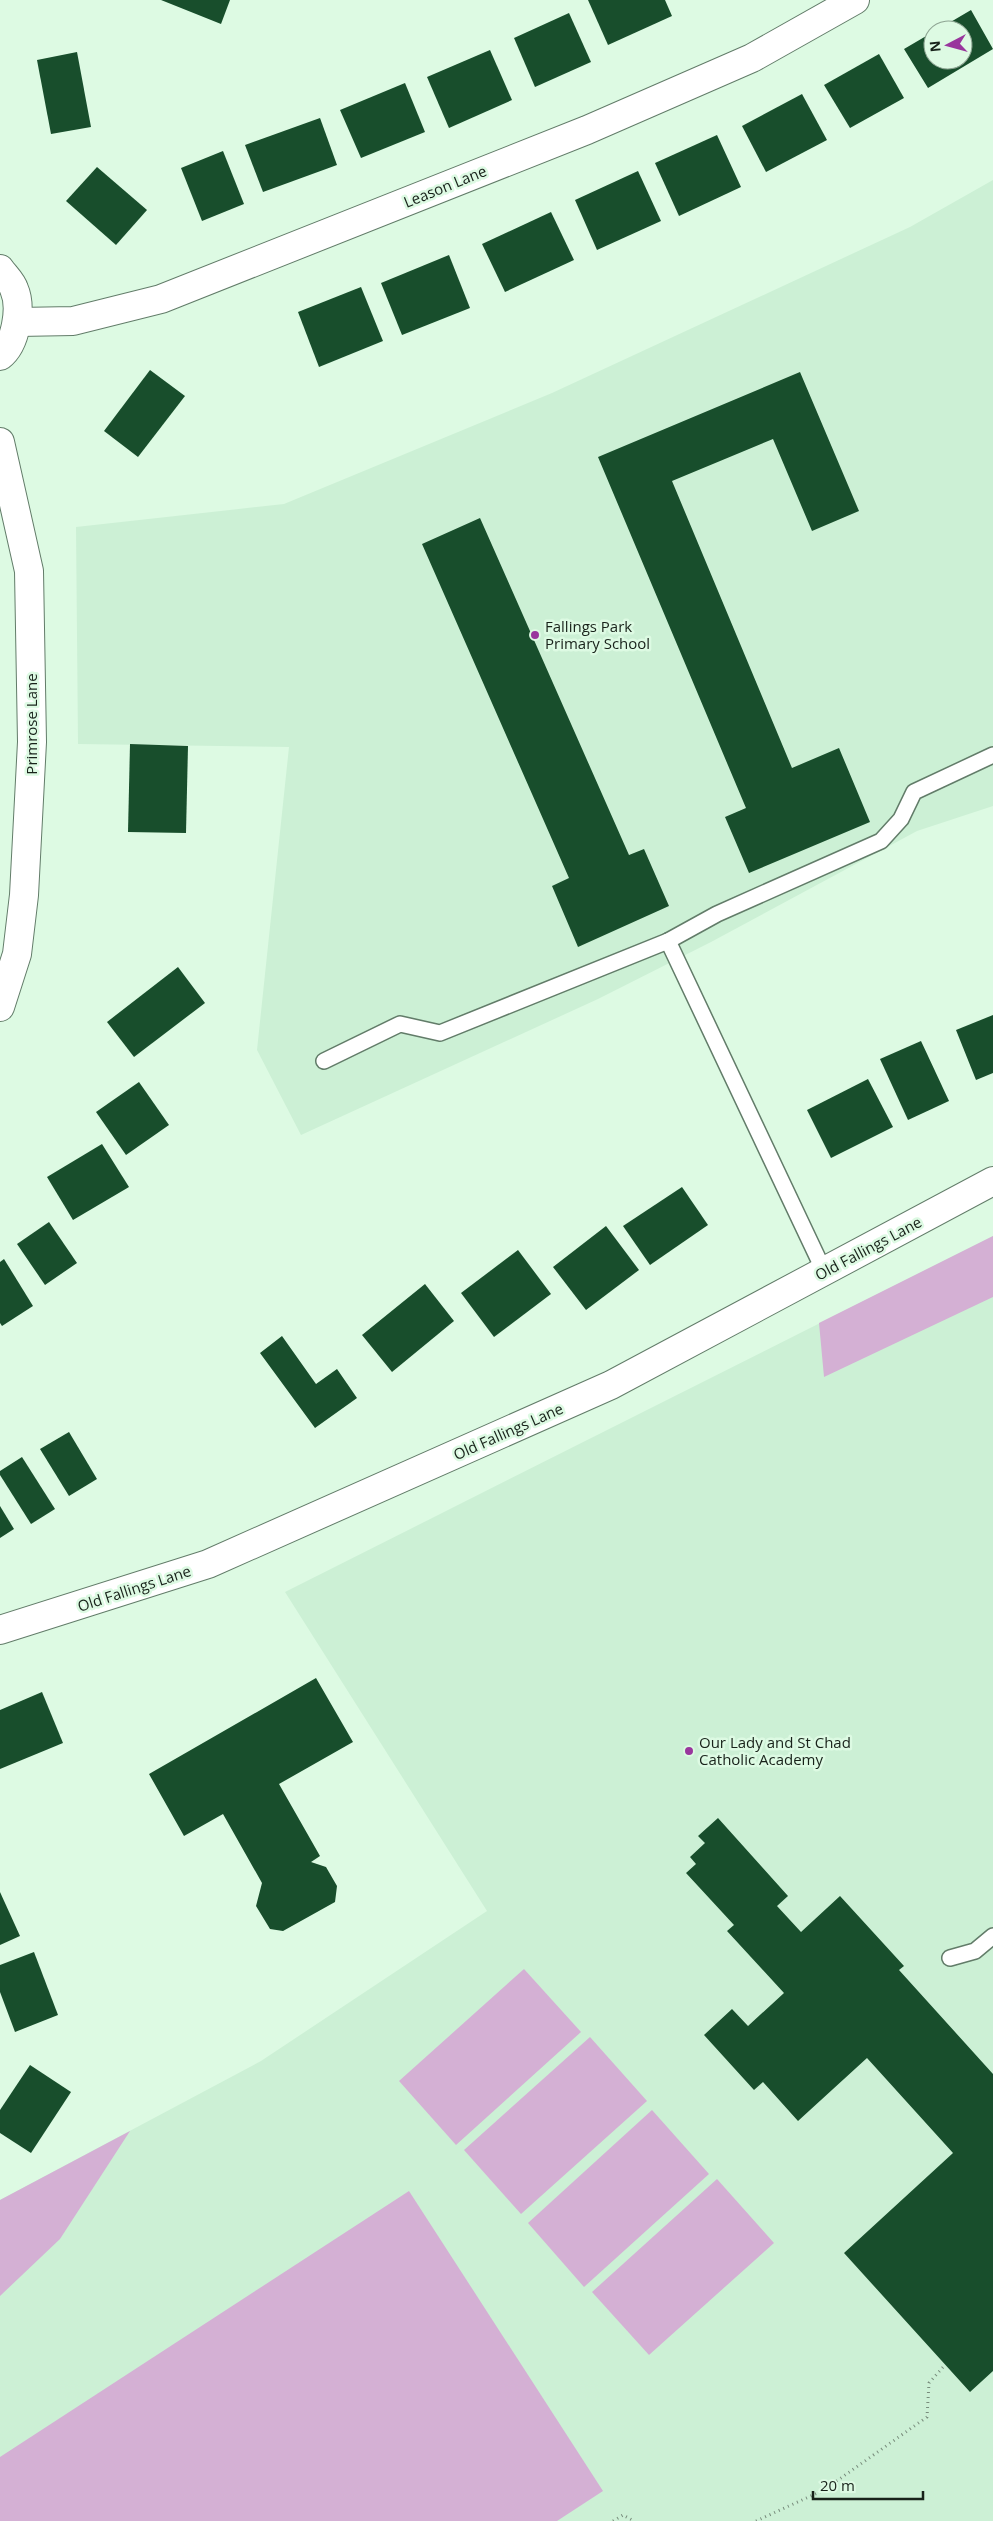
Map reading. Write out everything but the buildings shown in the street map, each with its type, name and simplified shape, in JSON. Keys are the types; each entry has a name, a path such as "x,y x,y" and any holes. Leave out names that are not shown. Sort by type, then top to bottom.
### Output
{"street":[{"name":"Leason Lane","path":"18,322 73,321 162,300 587,130 752,58 855,0"},
{"path":"0,269 14,289 18,322 5,352 0,356"},
{"name":"Primrose Lane","path":"0,442 29,571 32,742 24,895 17,954 0,1007"},
{"name":"Old Fallings Lane","path":"0,1630 208,1564 612,1385 993,1181"}],"lane":[{"path":"324,1061 400,1024 440,1033 668,941 717,914 881,841 901,819 914,792 993,755"},
{"path":"668,941 824,1271"},
{"path":"950,1958 975,1951 993,1936"}],"path":[{"path":"756,2521 824,2490 927,2418 929,2383 945,2365"},
{"path":"613,2521 623,2515 634,2521"}],"shaded area":[{"name":"Fallings Park Primary School","path":"993,180 993,806 917,831 711,942 598,999 301,1135 257,1050 289,747 78,744 76,527 284,504 552,393 910,227"},
{"name":"Our Lady and St Chad Catholic Academy","path":"993,1236 993,2521 0,2521 0,2200 261,2061 487,1911 285,1592"},
{"path":"993,1236 993,1297 824,1377 819,1323"},
{"path":"524,1969 581,2032 456,2145 399,2081"},
{"path":"590,2037 647,2101 521,2214 464,2150"},
{"path":"652,2110 709,2174 584,2287 528,2223"},
{"path":"130,2131 60,2239 0,2296 0,2200"},
{"path":"717,2179 774,2243 649,2355 592,2292"},
{"path":"409,2191 603,2491 557,2521 0,2521 0,2457"}],"place":[{"name":"Fallings Park Primary School","path":"535,635"},
{"name":"Our Lady and St Chad Catholic Academy","path":"689,1751"}]}
